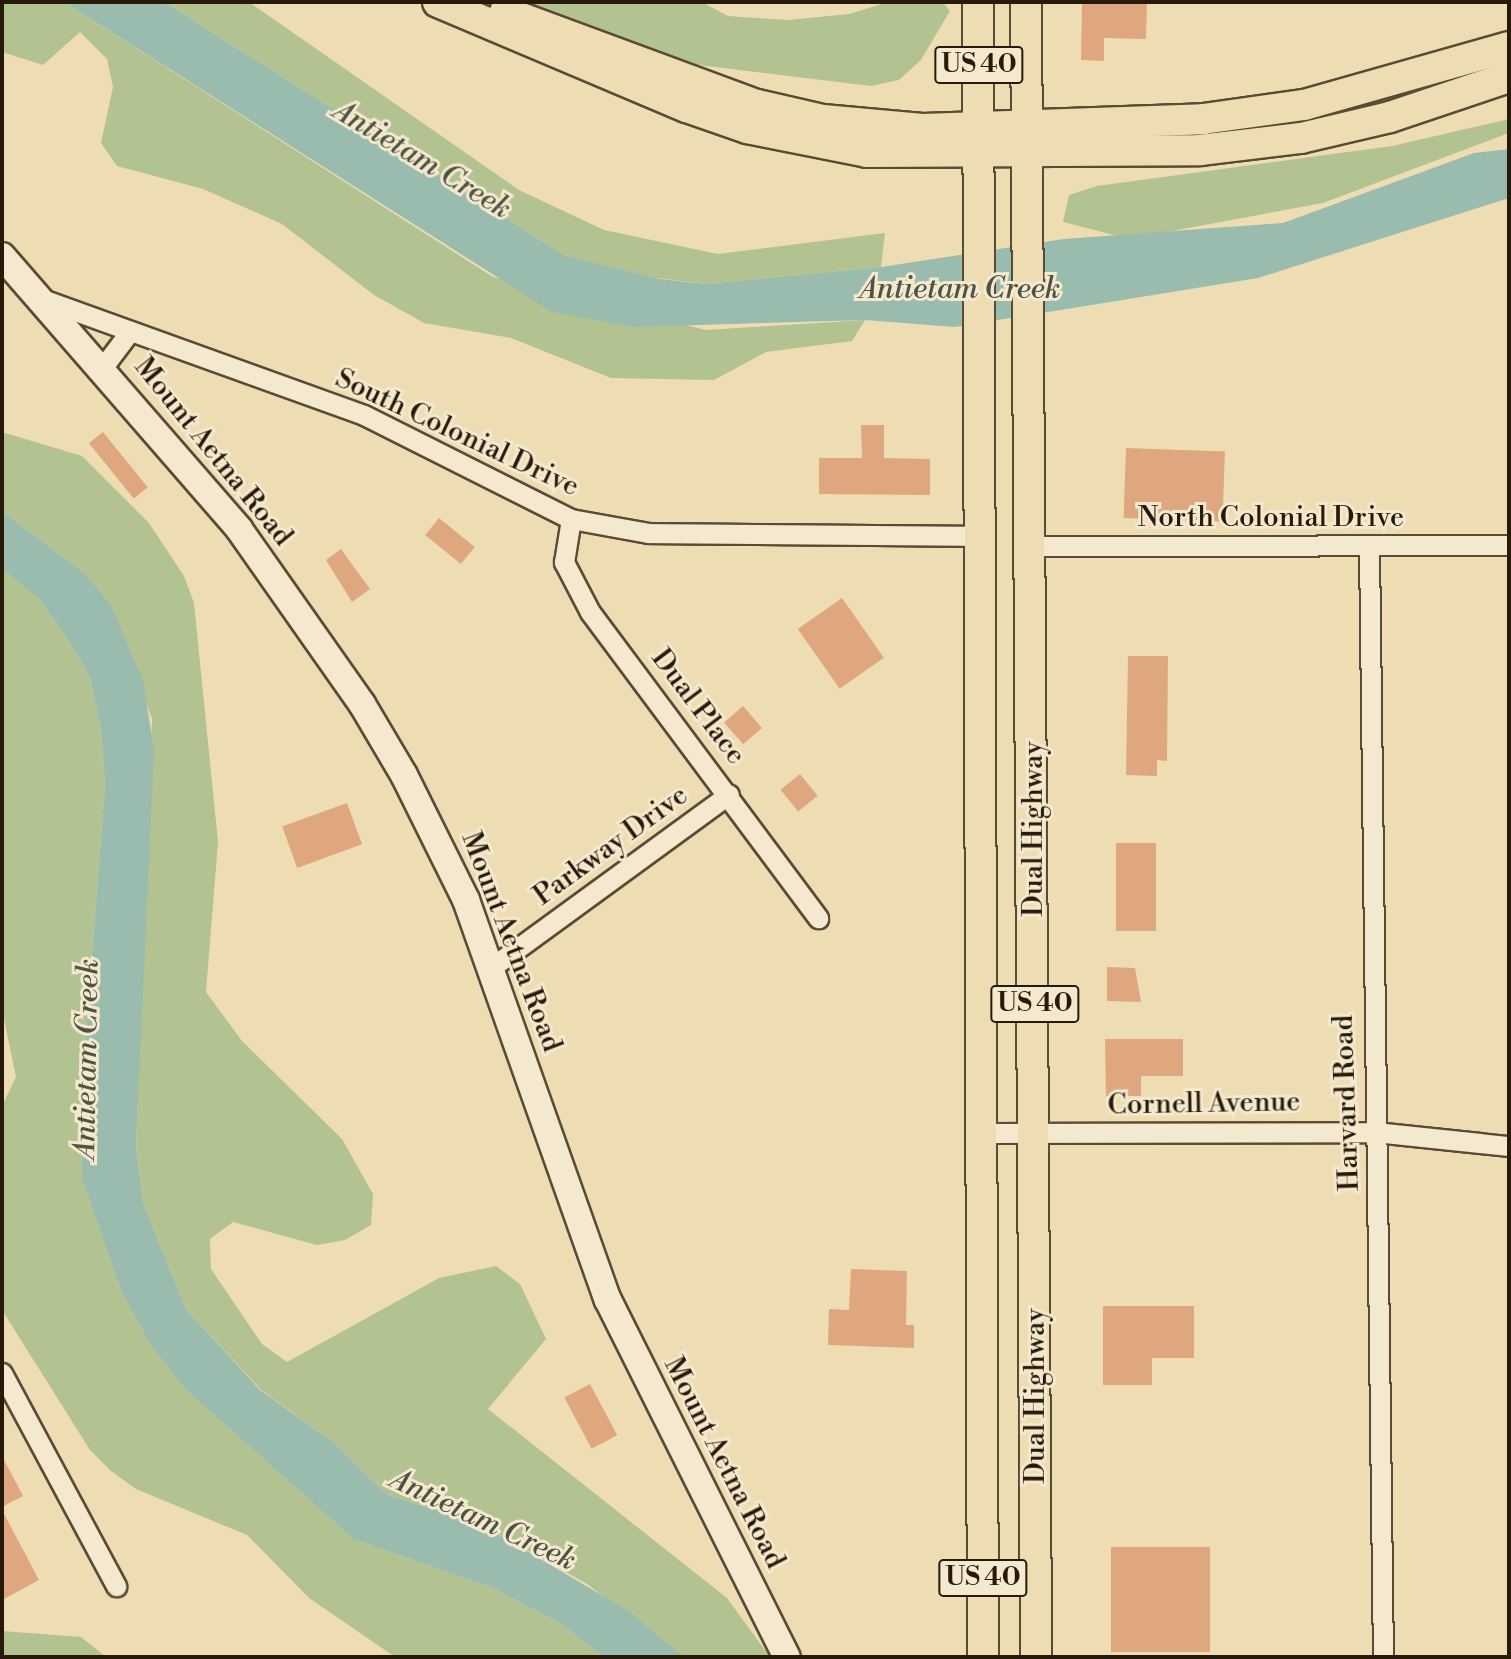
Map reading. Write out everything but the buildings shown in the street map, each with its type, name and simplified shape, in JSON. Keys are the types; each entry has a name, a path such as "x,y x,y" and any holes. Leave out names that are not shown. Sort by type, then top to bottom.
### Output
{"main road":[{"path":"438,2 549,42 693,87 822,120 979,142 1028,141 1200,150 1301,138 1505,77"},
{"path":"482,2 549,42"},
{"name":"Dual Highway","path":"978,2 983,1657"},
{"name":"Dual Highway","path":"1026,2 1032,546 1036,1657"},
{"path":"1028,141 1304,105 1509,47"}],"street":[{"name":"Mount Aetna Road","path":"2,256 103,368 239,529 362,704 440,841 492,967 608,1300 787,1657"},
{"name":"South Colonial Drive","path":"42,299 128,334 364,415 571,519 648,533 981,536"},
{"path":"103,368 128,334"},
{"name":"Dual Place","path":"571,519 564,562 572,580 818,918"},
{"name":"North Colonial Drive","path":"1032,546 1509,545"},
{"name":"Harvard Road","path":"1369,547 1383,1657"},
{"name":"Parkway Drive","path":"492,967 729,794"},
{"name":"Cornell Avenue","path":"982,1133 1375,1132 1509,1146"},
{"path":"2,1373 25,1422 116,1586"}],"green space":[{"path":"2,2 64,2 493,277 706,330 865,320 852,341 766,352 714,380 611,378 511,338 424,323 374,295 282,224 203,189 117,166 101,143 113,87 107,59 80,32 43,65 2,52"},
{"path":"164,2 249,2 519,190 604,230 718,254 885,233 881,267 706,284 615,273 566,256"},
{"path":"512,2 702,2 728,16 788,20 849,14 888,2 943,2 950,11 921,60 899,80 871,86 699,65"},
{"path":"1509,119 1509,133 1323,203 1129,239 1063,222 1069,195 1097,186 1392,146"},
{"path":"2,432 82,456 149,523 184,576 194,603 218,842 206,992 242,1041 342,1139 373,1194 371,1225 345,1240 317,1245 233,1222 210,1239 211,1269 262,1344 287,1362 439,1278 496,1266 520,1284 546,1339 488,1409 727,1598 770,1657 684,1657 587,1584 484,1526 386,1494 336,1444 261,1390 186,1309 143,1203 136,1146 152,719 111,605 86,574 2,511"},
{"path":"2,569 39,599 67,638 90,678 101,729 105,786 80,1107 82,1179 121,1291 151,1346 185,1389 353,1539 493,1588 561,1624 603,1657 395,1657 309,1598 247,1535 136,1489 111,1471 90,1450 2,1310 2,1106 16,1077 2,1009"},
{"path":"2,1631 81,1637 106,1657 2,1657"}],"water":[{"name":"Antietam Creek","path":"64,2 164,2 566,256 660,279 706,284 881,267 1064,239 1283,223 1474,153 1509,149 1509,198 1258,278 955,327 865,320 633,327 552,312"},
{"name":"Antietam Creek","path":"2,511 86,574 111,605 143,681 154,749 136,1146 143,1203 186,1309 260,1390 336,1444 386,1494 484,1526 627,1610 684,1657 603,1657 561,1624 493,1588 353,1539 185,1389 151,1346 121,1291 82,1179 80,1107 105,786 101,729 90,678 67,638 39,599 2,569"}]}
